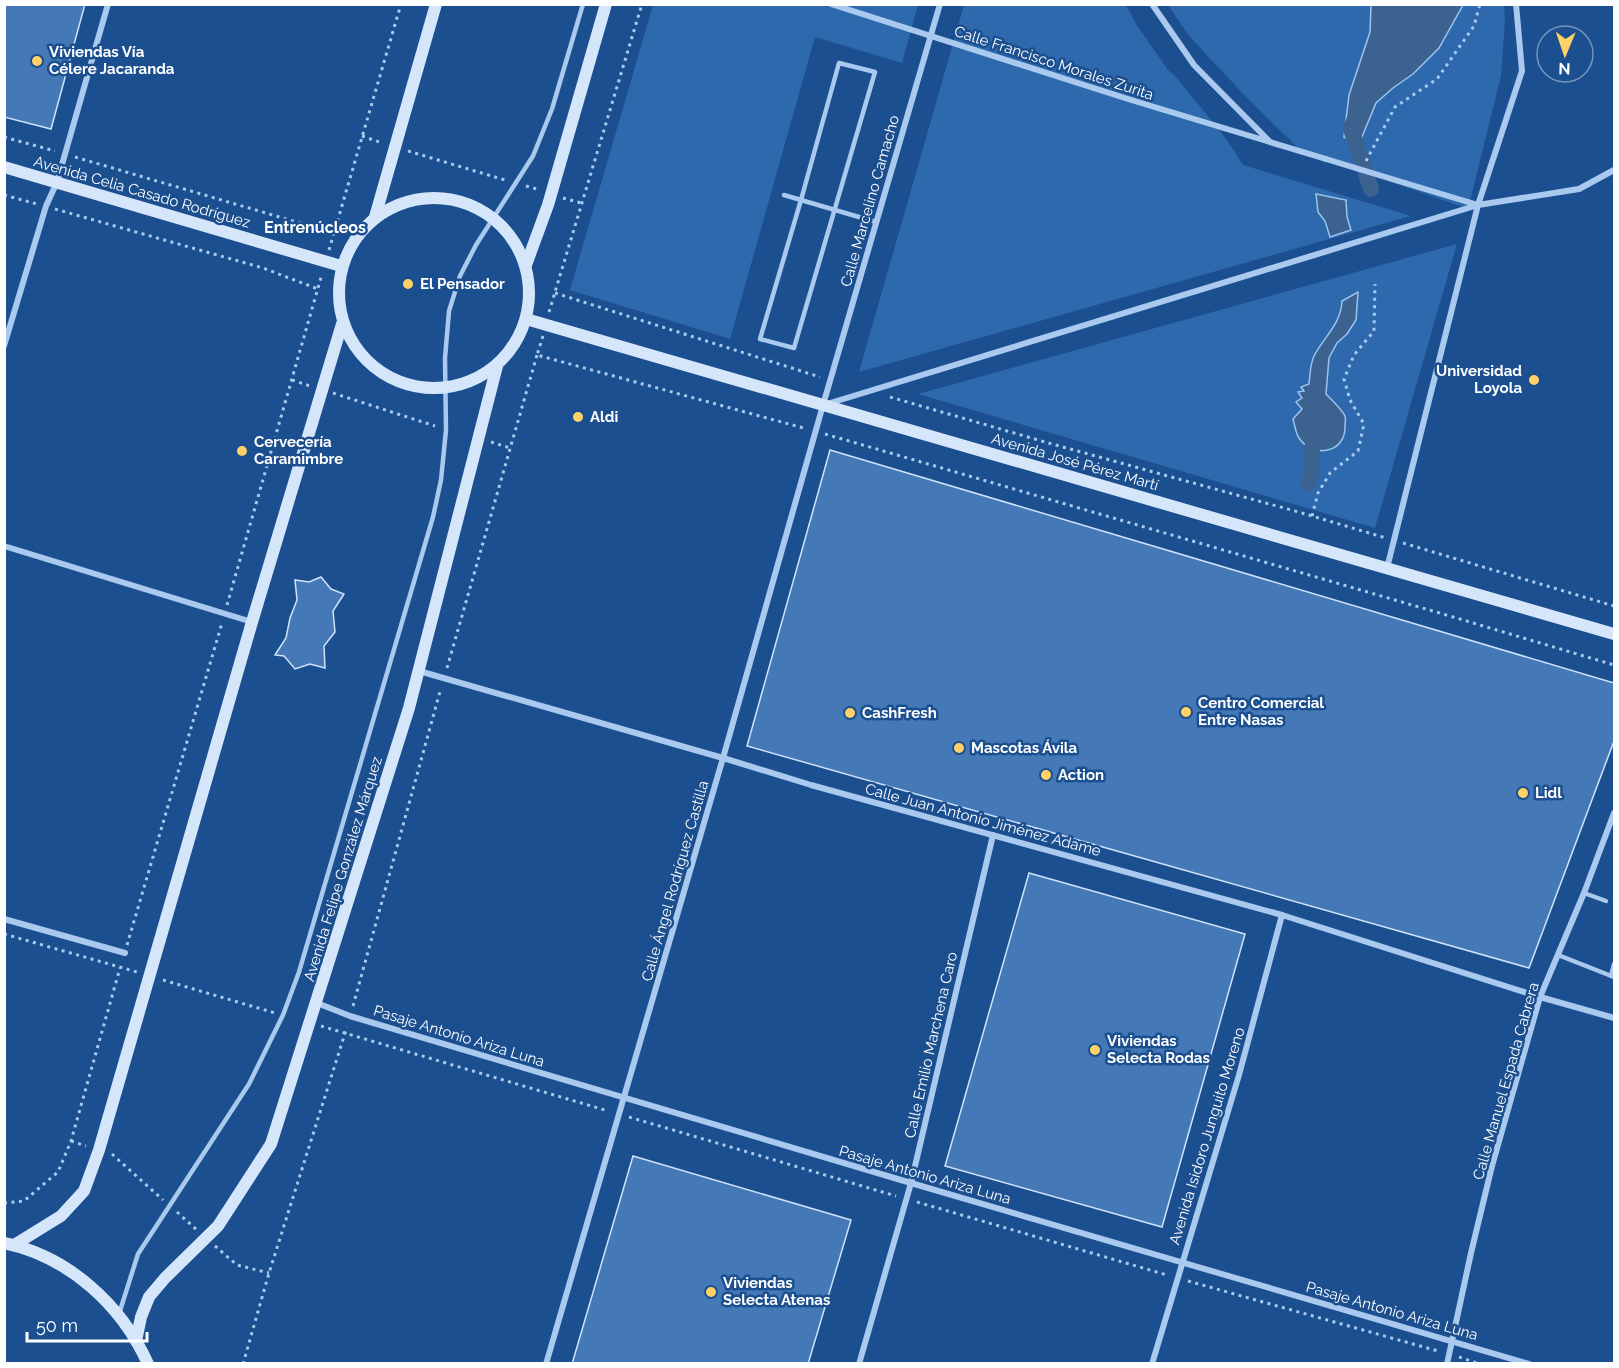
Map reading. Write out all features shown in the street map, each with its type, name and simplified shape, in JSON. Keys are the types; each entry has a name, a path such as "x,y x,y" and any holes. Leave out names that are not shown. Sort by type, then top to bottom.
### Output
{"main road":[{"path":"375,217 436,4"},
{"path":"526,265 551,194 606,4"},
{"name":"Avenida Celia Casado Rodríguez","path":"4,167 341,266"},
{"path":"432,197 463,201 494,218 512,237 526,265 530,291 526,319 515,344 497,366 470,382 446,387 408,385 380,372 357,351 342,324 338,300 341,266 358,234 375,217 402,202 432,197"},
{"name":"Avenida José Pérez Martí","path":"526,319 1614,634"},
{"path":"9,1244 61,1216 84,1191 102,1139 252,622 342,324"},
{"name":"Avenida Felipe González Márquez","path":"136,1341 141,1317 150,1297 165,1278 218,1226 272,1144 409,708 497,366"},
{"path":"9,1244 42,1256 68,1270 92,1287 119,1315 147,1361 159,1364"}],"street":[{"path":"4,346 46,206 57,182 108,4"},
{"name":"Calle Francisco Morales Zurita","path":"831,4 1128,99 1478,205 1579,189 1614,170"},
{"name":"Calle Marcelino Camacho","path":"823,405 940,4"},
{"name":"Calle Francisco Morales Zurita","path":"1152,4 1194,65 1270,142"},
{"path":"1387,569 1478,205 1522,71 1516,4"},
{"path":"823,405 1478,205"},
{"name":"Calle Ángel Rodríguez Castilla","path":"546,1364 723,758 823,405"},
{"path":"4,546 252,622"},
{"name":"Calle Juan Antonio Jiménez Adame","path":"419,671 811,785 1282,915 1540,997 1614,1018"},
{"name":"Calle Manuel Espada Cabrera","path":"1447,1364 1492,1166 1540,997 1584,893 1614,813"},
{"name":"Calle Emilio Marchena Caro","path":"859,1364 911,1183 993,835"},
{"name":"Avenida Isidoro Junguito Moreno","path":"1152,1364 1239,1075 1282,915"},
{"path":"4,919 125,953"},
{"name":"Pasaje Antonio Ariza Luna","path":"317,1004 350,1016 624,1098 1529,1364"}],"lane":[{"path":"119,1315 138,1254 249,1084 300,972 433,517 441,480 446,430 445,358 449,311 460,276 476,245 533,156 552,110 583,4"},
{"path":"839,63 875,72 794,348 760,339 801,200 839,63"},
{"path":"784,195 876,222"},
{"path":"1584,893 1606,901"},
{"path":"1558,955 1613,976 1614,964"}],"path":[{"path":"4,1203 24,1201 58,1172 71,1141 401,4"},
{"path":"243,1364 269,1273 345,1034 554,293 642,4"},
{"path":"1365,163 1395,106 1437,78 1474,26 1480,4"},
{"path":"362,136 581,203"},
{"path":"4,137 334,234"},
{"path":"4,195 263,268 318,289"},
{"path":"1312,516 1318,493 1330,473 1358,451 1364,424 1350,400 1344,380 1354,355 1374,331 1375,284"},
{"path":"554,293 831,380"},
{"path":"537,355 816,431 1614,665"},
{"path":"292,380 446,430"},
{"path":"870,391 1312,516 1614,606"},
{"path":"478,438 510,448"},
{"path":"4,934 139,973"},
{"path":"162,980 282,1015"},
{"path":"311,1023 1177,1278 1480,1364"},
{"path":"71,1141 88,1147"},
{"path":"112,1154 167,1203"},
{"path":"180,1214 197,1230"},
{"path":"215,1246 237,1265 269,1273"}],"shaded area":[{"path":"653,5 918,5 902,63 815,37 730,339 570,290"},
{"path":"964,5 1126,5 1136,24 1168,70 1227,140 1243,165 1411,216 859,372"},
{"path":"1168,5 1504,5 1501,76 1468,209 1299,149 1189,36"},
{"path":"1371,5 1463,5 1439,48 1413,74 1376,103 1359,144 1344,137 1349,95 1370,32"},
{"path":"1316,194 1346,200 1347,217 1351,230 1330,237 1325,221 1318,212"},
{"path":"1457,244 1375,528 918,394"},
{"path":"1358,292 1356,320 1347,334 1337,343 1329,358 1326,394 1345,416 1344,435 1335,447 1320,451 1312,449 1299,438 1295,428 1293,419 1302,409 1296,402 1302,398 1298,392 1304,391 1301,387 1309,384 1313,359 1339,317 1342,301"}],"building":[{"name":"Viviendas Vía Célere Jacaranda","path":"4,4 85,4 51,129 4,117"},
{"name":"Centro Comercial Entre Nasas","path":"830,450 1614,683 1614,741 1529,968 747,746"},
{"path":"321,577 331,589 344,594 333,611 335,632 324,646 325,668 310,664 295,669 284,656 275,655 286,638 297,600 295,580 309,582"},
{"name":"Viviendas Selecta Rodas","path":"1029,873 1245,934 1162,1227 945,1166"},
{"name":"Viviendas Selecta Atenas","path":"633,1156 851,1220 808,1364 572,1364"}],"waterway":[{"path":"1354,121 1351,129 1371,189"},
{"path":"1309,483 1312,472 1312,448 1318,428"}],"place":[{"name":"Viviendas Vía Célere Jacaranda","path":"37,61"},
{"name":"El Pensador","path":"408,284"},
{"name":"Universidad Loyola","path":"1534,380"},
{"name":"Aldi","path":"578,417"},
{"name":"Cervecería Caramimbre","path":"242,451"},
{"name":"Centro Comercial Entre Nasas","path":"1186,712"},
{"name":"CashFresh","path":"850,713"},
{"name":"Mascotas Ávila","path":"959,748"},
{"name":"Action","path":"1046,775"},
{"name":"Lidl","path":"1523,793"},
{"name":"Viviendas Selecta Rodas","path":"1095,1050"},
{"name":"Viviendas Selecta Atenas","path":"711,1292"}],"district":[{"name":"Entrenúcleos","path":"315,227"}]}
